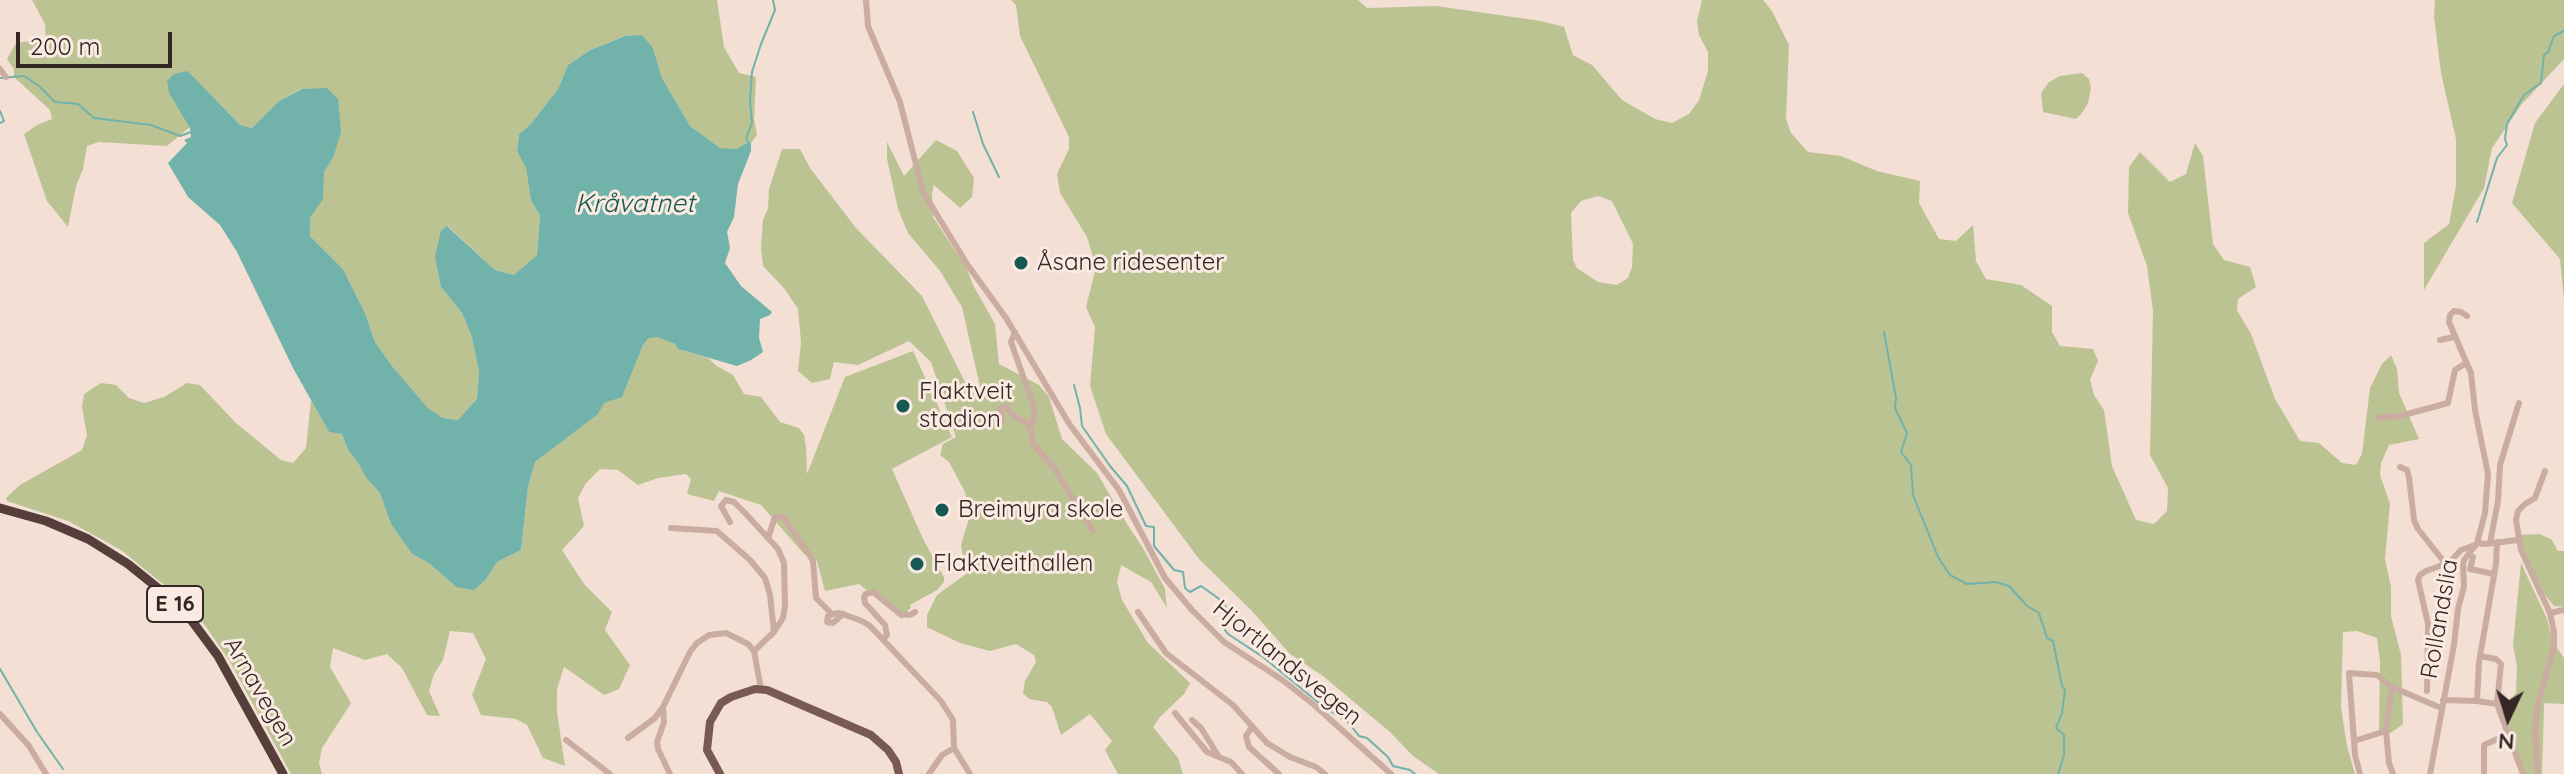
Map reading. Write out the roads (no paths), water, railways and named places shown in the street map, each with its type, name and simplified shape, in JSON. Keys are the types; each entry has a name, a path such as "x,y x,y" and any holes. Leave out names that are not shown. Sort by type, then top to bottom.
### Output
{"highway":[{"name":"Arnavegen","path":"0,508 46,521 88,539 128,564 164,593 192,621 218,656 283,774"}],"main road":[{"path":"720,774 707,750 708,729 713,715 721,703 731,697 761,689 871,735 888,750 899,774"}],"street":[{"name":"Hjortlandsvegen","path":"866,0 868,26 900,102 923,192 967,264 1015,332 1070,425 1119,490 1165,578 1224,642 1313,704 1391,774"},
{"path":"0,69 6,77"},
{"path":"2427,691 2428,624 2418,580 2426,571 2450,562 2461,550 2476,544 2485,513 2488,474 2475,410 2473,379 2449,326 2450,315 2458,311 2467,316"},
{"name":"Hjortlandsvegen","path":"1015,332 1011,342 1034,407 1034,420 1029,424 1034,445 1054,468 1093,531"},
{"path":"2440,340 2454,337"},
{"path":"2378,418 2400,416 2448,403 2455,370 2466,363"},
{"name":"Rollandslia","path":"2477,701 2480,656 2494,574 2500,465 2519,403"},
{"path":"1002,421 1000,409 1005,406 1015,417 1029,424"},
{"path":"2400,467 2407,470 2418,529 2445,563"},
{"path":"2538,774 2537,708 2554,647 2554,632 2550,613 2518,540 2516,520 2518,511 2535,498 2545,471"},
{"path":"730,522 721,506 726,500 734,502 768,538 782,556 785,570 785,612 774,632 754,651"},
{"path":"768,538 775,517 783,517 813,561 816,598 832,614 843,614 862,621 884,639 947,709 954,724 954,748 970,774"},
{"path":"671,528 717,531 750,560 765,578 774,632"},
{"name":"Rollandslia","path":"2430,774 2464,586 2464,560 2476,544 2518,540"},
{"name":"Rollandslia","path":"2473,557 2470,569 2494,574"},
{"path":"884,639 887,635 885,625 865,603 866,594 873,592 900,614 915,612"},
{"path":"2550,613 2564,610"},
{"path":"1138,612 1166,653 1233,705 1278,751 1325,774"},
{"path":"628,738 648,725 663,707 690,652 709,635 726,633 740,639 754,651 761,689"},
{"name":"Rollandslia","path":"2480,656 2496,659 2501,664 2497,704 2523,774"},
{"path":"2360,774 2349,673 2372,674 2392,687 2441,708"},
{"path":"2392,687 2386,731 2393,774"},
{"name":"Rollandslia","path":"2443,700 2497,704"},
{"path":"663,707 664,722 657,742 670,774"},
{"path":"1175,713 1207,752 1236,766 1242,774"},
{"path":"0,714 4,723 29,746 46,774"},
{"path":"1192,720 1201,728 1219,757"},
{"path":"1252,727 1246,736 1249,747 1279,774"},
{"path":"2354,741 2386,731"},
{"path":"2484,774 2484,745 2509,734"},
{"path":"566,740 610,774"},
{"path":"929,774 942,755 954,748"}],"water":[{"name":"Kråvatnet","path":"642,35 653,48 662,78 690,126 720,148 737,149 751,143 751,151 738,184 734,217 727,232 730,248 725,263 741,286 772,312 760,319 759,338 763,352 737,366 678,349 675,344 658,337 649,338 643,345 622,397 604,403 598,414 535,462 528,487 521,550 497,562 474,590 456,587 429,563 412,554 391,524 380,493 348,450 342,434 329,432 293,368 237,252 220,225 188,197 168,163 187,143 184,140 191,137 190,128 169,93 167,81 174,74 188,71 240,125 252,128 279,101 302,89 327,88 338,99 341,132 333,158 324,172 323,199 310,218 310,236 343,269 365,313 375,342 392,366 428,408 443,418 458,420 477,399 479,372 472,337 462,313 441,287 435,256 441,231 447,226 495,270 514,275 537,255 540,215 531,201 526,168 517,151 519,134 530,125 558,89 568,65 590,50 625,36"}],"waterway":[{"path":"748,142 746,138 752,123 752,72 775,10 773,0"},
{"path":"2477,222 2497,158 2507,145 2507,124 2524,95 2541,83 2544,55 2554,36 2564,31"},
{"path":"0,78 24,76 55,102 78,104 94,118 151,125 180,136 191,132"},
{"path":"0,111 4,121 0,123"},
{"path":"973,112 983,144 999,177"},
{"path":"1884,332 1896,398 1895,408 1907,433 1901,452 1911,465 1913,495 1938,557 1950,575 1967,584 1996,582 2009,586 2027,606 2039,613 2047,638 2053,641 2065,690 2056,728 2064,735 2064,755 2058,774"},
{"path":"1074,385 1082,426 1127,486 1146,526 1154,527 1154,546 1174,570 1183,572 1185,588 1190,592 1201,586 1218,598 1226,607 1225,630 1228,634 1348,722 1359,736 1367,738 1388,757 1393,766 1415,774"},
{"path":"0,669 63,769"}],"place":[{"name":"Åsane ridesenter","path":"1021,263"},
{"name":"Flaktveit stadion","path":"903,406"},
{"name":"Breimyra skole","path":"942,510"},
{"name":"Flaktveithallen","path":"917,564"}]}
